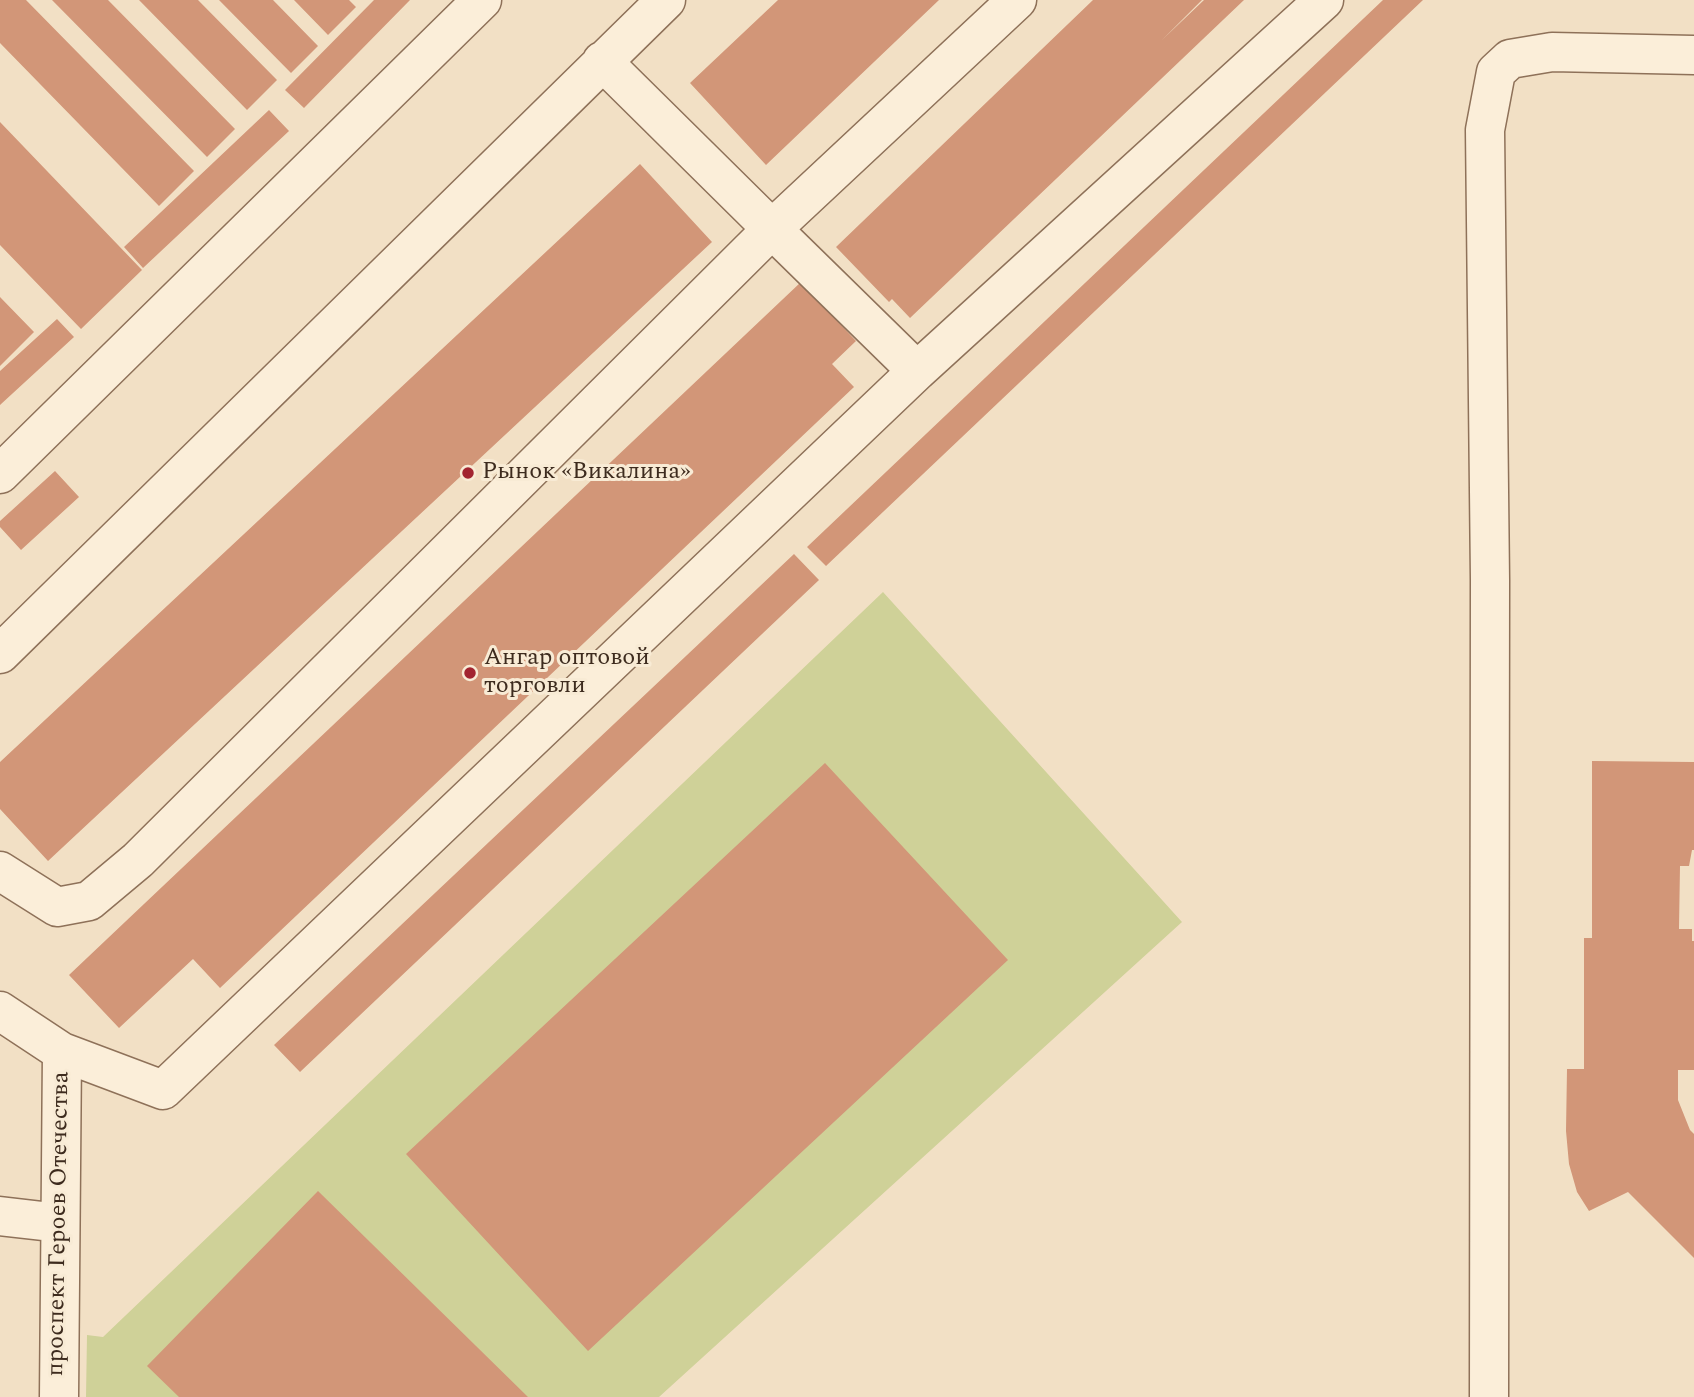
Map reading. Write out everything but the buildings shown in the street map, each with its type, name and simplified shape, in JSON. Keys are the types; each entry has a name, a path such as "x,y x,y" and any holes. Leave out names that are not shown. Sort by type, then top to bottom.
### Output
{"street":[{"path":"0,474 482,0"},
{"path":"0,654 666,0"},
{"path":"0,871 57,907 89,901 148,850 772,229 1017,0"},
{"path":"0,1011 62,1052 163,1090 918,371 1324,0"},
{"path":"1489,1397 1490,580 1485,130 1496,72 1510,59 1552,52 1694,55"},
{"path":"602,61 918,371"},
{"name":"проспект Героев Отечества","path":"59,1397 62,1052"},
{"path":"0,1216 60,1223"}],"green space":[{"path":"883,592 1182,922 659,1397 86,1397 87,1335 103,1337"}],"place":[{"name":"Рынок «Викалина»","path":"468,473"},
{"name":"Ангар оптовой торговли","path":"470,673"}]}
